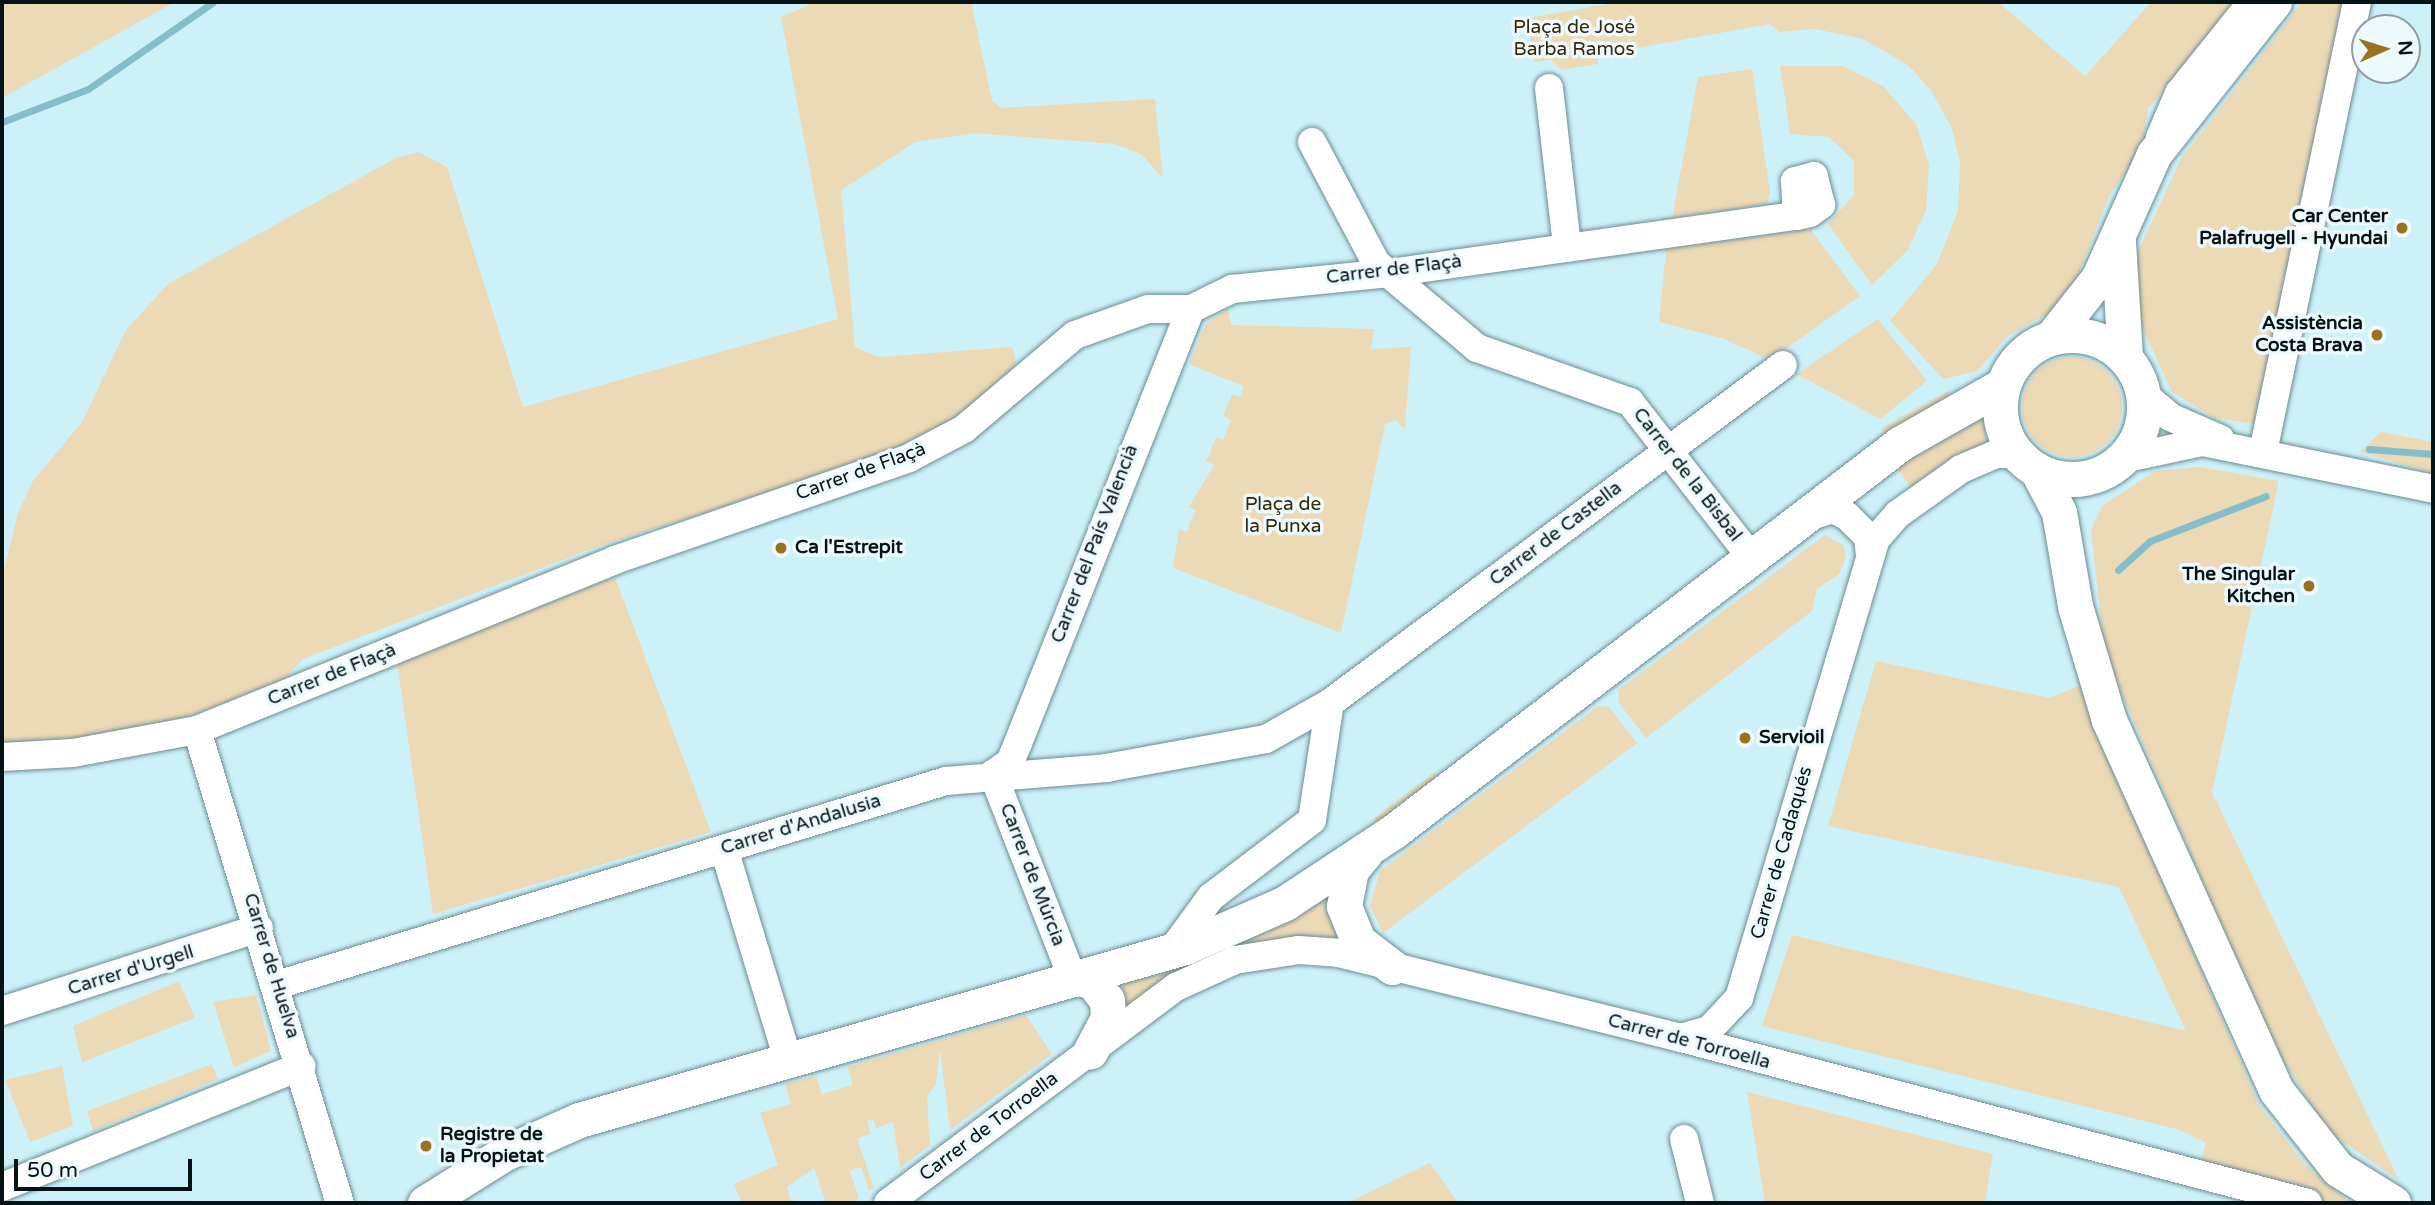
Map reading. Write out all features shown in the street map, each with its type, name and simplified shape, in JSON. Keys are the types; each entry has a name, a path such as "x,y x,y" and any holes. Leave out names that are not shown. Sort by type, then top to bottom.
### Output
{"street":[{"path":"425,1203 536,1136 788,1060 1172,950 1285,903 1372,845 1928,424 1976,405 2003,385 2022,355 2052,337 2083,304 2118,238 2154,154 2164,116 2179,93 2252,2"},
{"path":"2154,154 2274,2"},
{"path":"2263,452 2357,2"},
{"path":"1549,89 1567,247"},
{"name":"Carrer de la Bisbal","path":"1312,142 1353,229 1389,273 1477,348 1630,402 1751,557"},
{"name":"Carrer de Flaçà","path":"2,757 85,751 197,730 615,561 909,458 964,429 1075,335 1148,309 1191,309 1232,289 1389,273 1797,216"},
{"path":"2118,238 2125,358 2143,394 2201,433 2263,452"},
{"name":"Carrer del País Valencià","path":"993,774 1010,762 1191,309"},
{"path":"2052,337 2091,337 2125,358"},
{"name":"Carrer de Castella","path":"1330,703 1783,365"},
{"path":"2003,385 2003,428 2059,512 2070,562 2075,606 2109,720 2276,1090 2338,1169 2393,1203"},
{"path":"2070,562 2075,529 2113,465 2140,429 2143,394"},
{"path":"2027,462 2077,479 2113,465 2203,443 2263,452 2433,489"},
{"name":"Carrer de Cadaqués","path":"1681,1038 1709,1030 1740,999 1875,539 1898,514 1961,468 1996,454 2027,462"},
{"path":"1800,520 1833,509 1847,516 1868,537 1870,556"},
{"path":"1172,950 1211,897 1312,820 1330,703"},
{"name":"Carrer d'Andalusia","path":"277,985 946,781 993,774 1107,768 1234,746 1297,725 1330,703"},
{"name":"Carrer de Huelva","path":"197,730 302,1066 340,1203"},
{"name":"Carrer de Múrcia","path":"993,774 1072,977"},
{"path":"1372,845 1352,870 1344,906 1358,941 1392,967"},
{"path":"724,849 788,1060"},
{"name":"Carrer d'Urgell","path":"2,1011 259,928"},
{"name":"Carrer de Torroella","path":"898,1200 1176,987 1235,960 1299,950 1392,967 1681,1038 2308,1203"},
{"name":"Carrer de Torroella","path":"1072,977 1092,981 1107,1000 1108,1018 1090,1052"},
{"path":"7,1203 2,1190 302,1066"},
{"path":"1684,1139 1700,1203"}],"green space":[{"path":"2,2 175,2 2,98"},
{"path":"816,2 971,2 992,100 1001,108 1155,99 1163,178 1141,154 1115,144 975,133 915,142 841,190 855,347 879,357 1012,347 1016,363 983,404 919,444 596,547 303,659 285,679 177,721 140,733 2,746 2,579 18,513 33,481 82,422 126,330 168,284 396,158 419,152 447,167 523,407 838,319 781,17"},
{"name":"Plaça de José Barba Ramos","path":"1619,2 1998,2 2085,76 2151,2 2234,2 2148,109 2141,150 2110,194 2077,278 2054,310 2008,336 1977,371 1943,379 1890,321 1937,264 1958,211 1960,162 1952,128 1930,89 1908,65 1863,39 1815,29 1779,32 1770,24 1598,55 1598,64 1561,70 1551,60 1534,62 1528,18"},
{"path":"2302,2 2344,2 2254,424 2215,418 2172,392 2140,322 2136,256 2181,159"},
{"path":"1780,66 1843,66 1883,86 1916,124 1929,165 1926,211 1907,251 1872,285 1828,224 1854,195 1854,161 1829,137 1790,134"},
{"path":"1752,69 1770,192 1767,204 1672,218 1698,77"},
{"path":"1810,229 1860,296 1770,360 1722,338 1659,322 1666,249"},
{"name":"Plaça de la Punxa","path":"1228,309 1231,325 1374,329 1371,349 1411,347 1405,429 1395,420 1385,424 1341,633 1173,568 1179,529 1187,532 1196,510 1189,507 1214,465 1206,461 1216,438 1223,440 1231,420 1223,416 1232,394 1240,397 1244,386 1189,364 1206,324"},
{"path":"1878,319 1927,381 1880,419 1797,374"},
{"path":"2072,357 2091,361 2107,372 2118,388 2122,407 2118,426 2107,442 2091,453 2072,457 2053,453 2037,442 2026,426 2022,407 2026,388 2037,372 2053,361"},
{"path":"1948,391 1952,399 1885,438 1882,428"},
{"path":"1983,414 1988,446 1912,489 1894,464"},
{"path":"2381,432 2433,442 2433,473 2360,452"},
{"path":"2200,467 2279,481 2212,792 2399,1180 2329,1132 2270,1039 2105,654 2091,531 2102,506 2155,471"},
{"path":"1825,535 1844,546 1846,558 1839,574 1817,589 1812,611 1646,738 1619,703 1618,690"},
{"path":"615,577 711,832 433,914 397,662"},
{"path":"1876,661 2049,698 2079,686 2259,1105 2305,1165 2351,1203 2326,1203 2201,1160 2206,1143 2180,1130 1762,1026 1792,935 2186,1031 2119,887 1828,826"},
{"path":"1598,706 1609,707 1637,743 1383,933 1370,906 1380,871"},
{"path":"1435,772 1438,782 1379,827 1373,819"},
{"path":"1337,892 1347,942 1327,940 1122,1015 1122,980 1290,918"},
{"path":"179,981 195,1018 82,1062 73,1026"},
{"path":"256,995 271,1051 234,1067 213,1002"},
{"path":"1026,1015 1052,1054 950,1130 940,1050 936,1085 927,1096 930,1145 900,1168 893,1122 876,1128 873,1119 867,1121 871,1134 857,1139 874,1188 869,1191 861,1167 850,1171 859,1198 853,1203 826,1203 814,1168 787,1187 792,1203 742,1203 734,1184 778,1165 760,1113 791,1104 785,1084 816,1076 822,1094 853,1085 848,1067"},
{"path":"212,1064 218,1079 93,1131 87,1111"},
{"path":"62,1066 73,1126 30,1142 5,1080"},
{"path":"1747,1092 1993,1154 1985,1203 1765,1203"},
{"path":"1430,1163 1458,1203 1347,1203"}],"waterway":[{"path":"2,122 88,89 213,2"},
{"path":"2369,449 2433,454"},
{"path":"2118,570 2150,541 2266,496"}],"place":[{"name":"Car Center Palafrugell - Hyundai","path":"2402,228"},
{"name":"Assistència Costa Brava","path":"2377,335"},
{"name":"Ca l'Estrepit","path":"781,548"},
{"name":"The Singular Kitchen","path":"2309,586"},
{"name":"Servioil","path":"1745,738"},
{"name":"Registre de la Propietat","path":"426,1146"}]}
